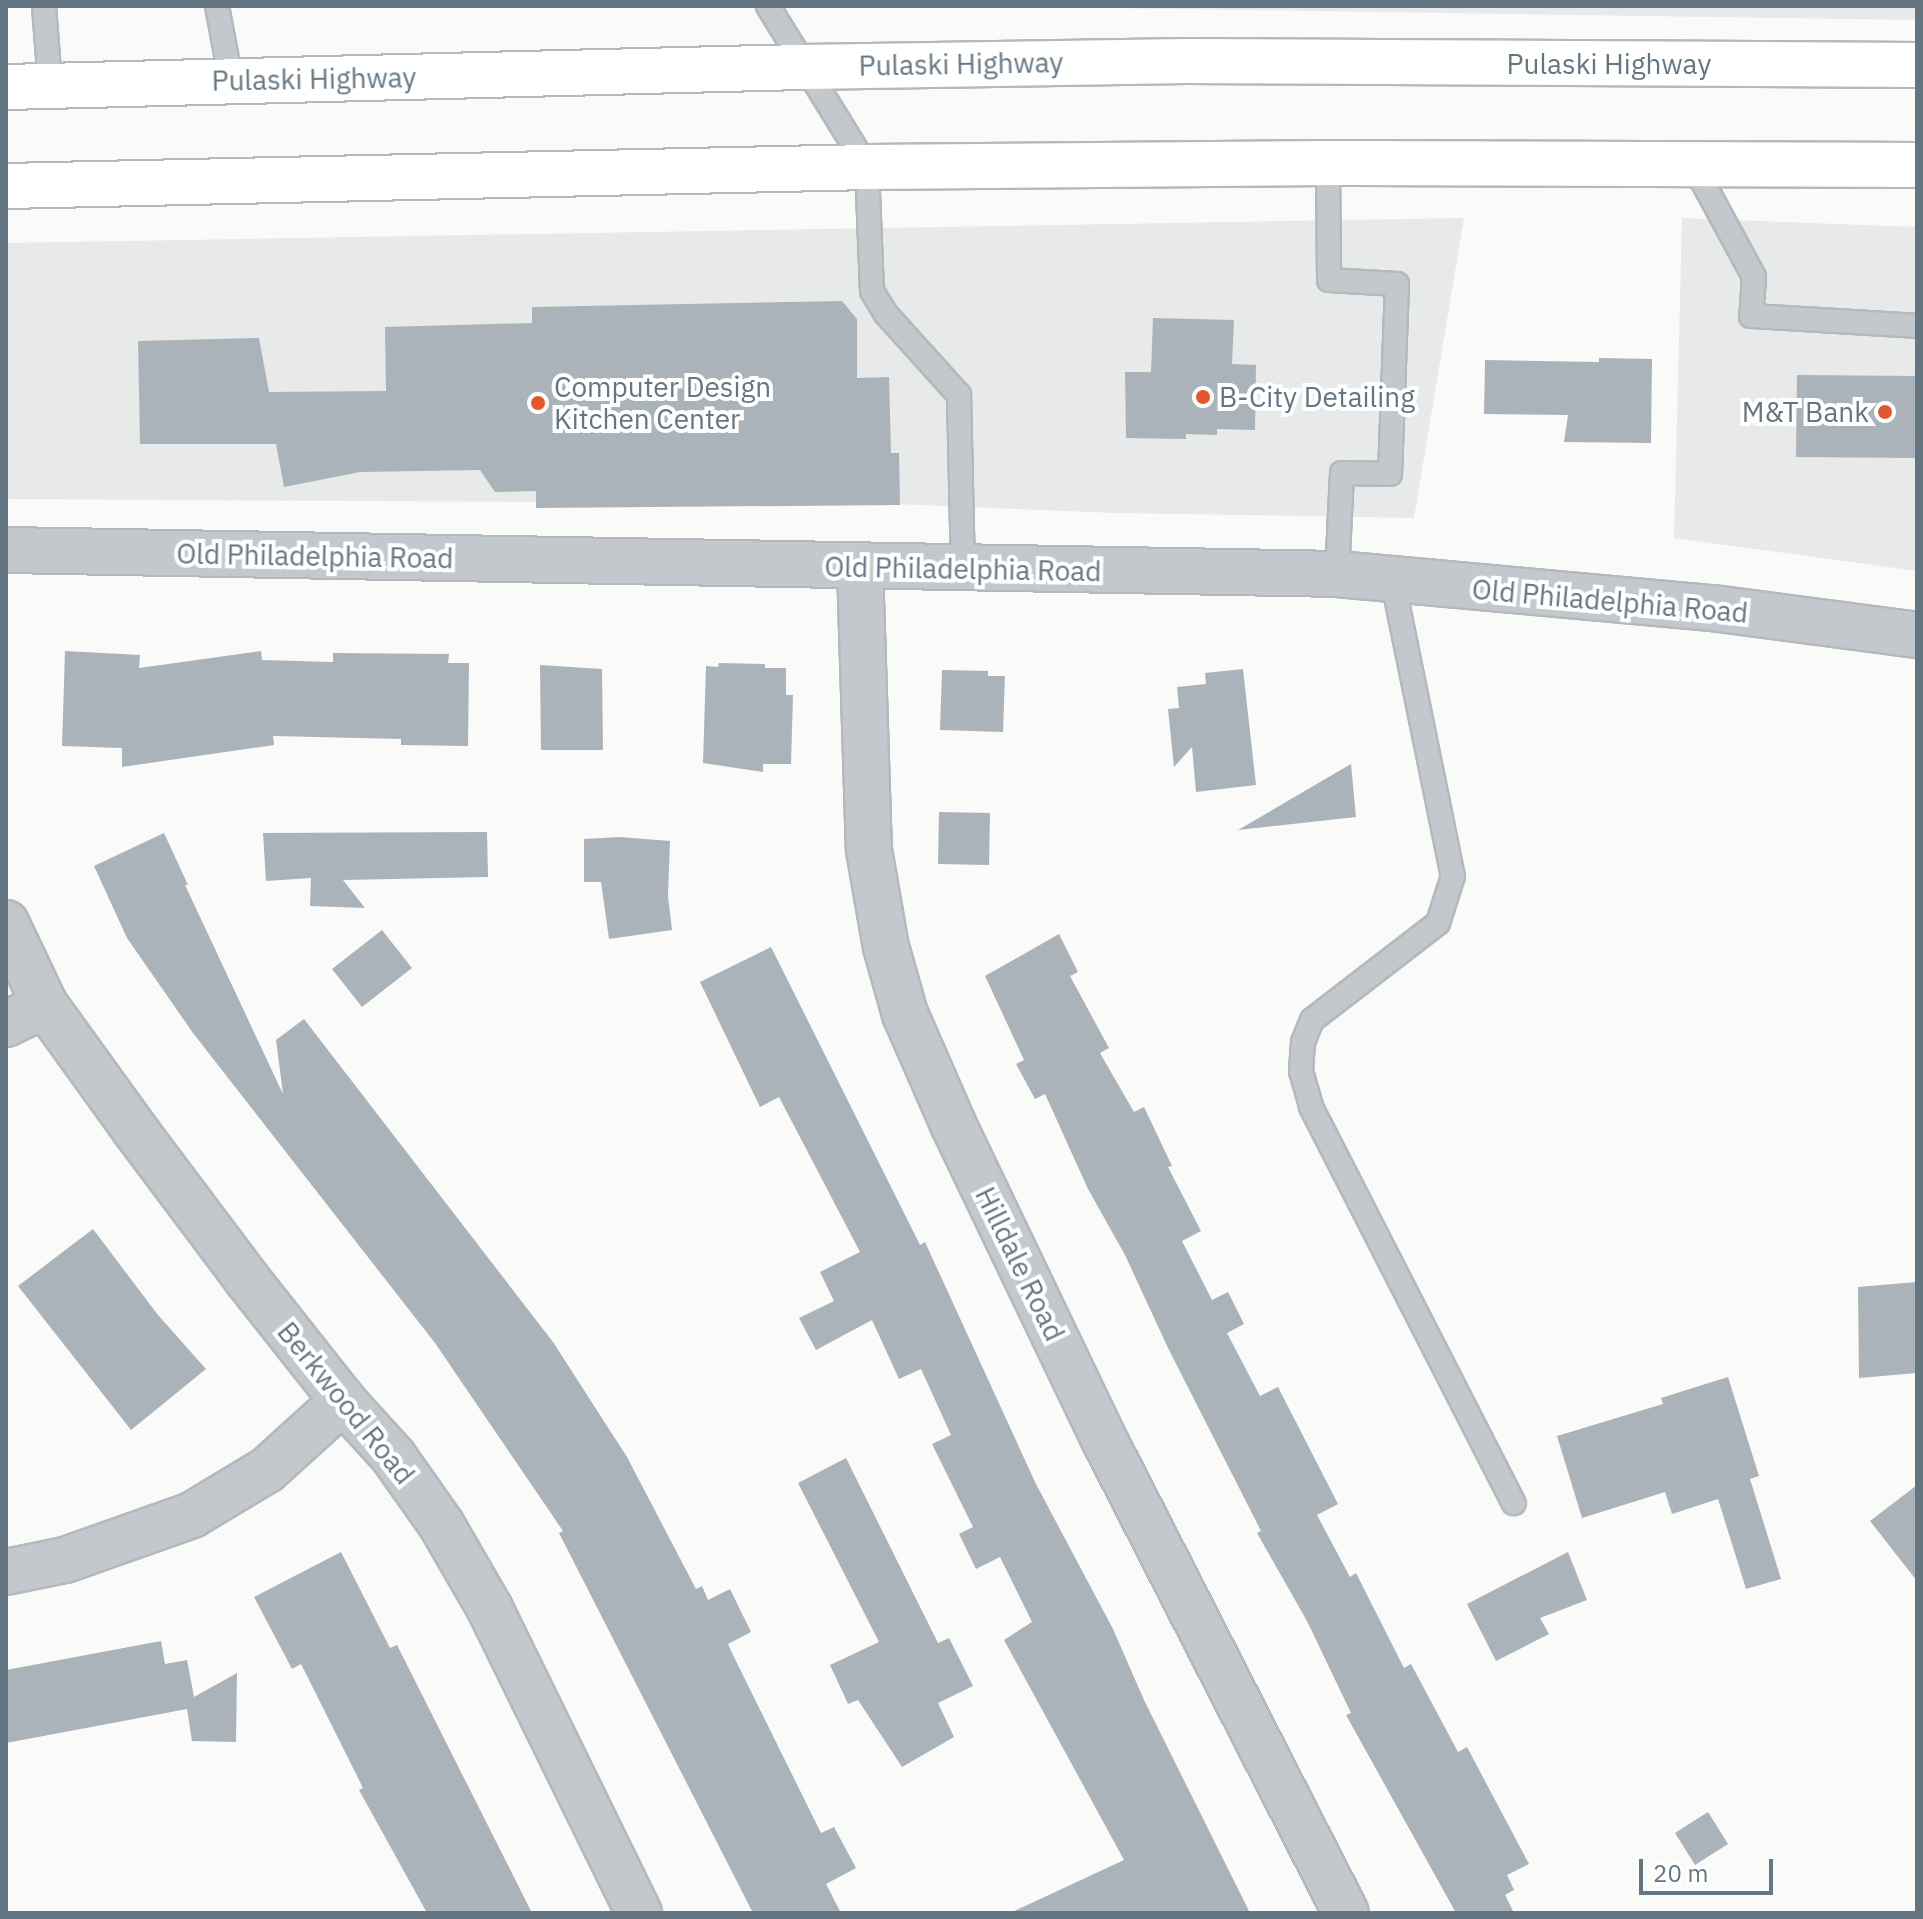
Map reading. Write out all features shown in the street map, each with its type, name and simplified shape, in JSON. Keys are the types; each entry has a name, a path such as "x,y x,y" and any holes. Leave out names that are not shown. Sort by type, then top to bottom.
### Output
{"highway":[{"name":"Pulaski Highway","path":"6,87 804,67 1187,61 1917,65"},
{"path":"6,186 867,167 1328,163 1917,165"}],"street":[{"name":"Old Philadelphia Road","path":"6,550 1337,574 1393,582 1720,609 1917,635"},
{"name":"Hilldale Road","path":"860,567 869,850 886,947 905,1014 953,1124 1107,1445 1346,1913"},
{"name":"Berkwood Road","path":"6,923 45,1005 246,1278 343,1401 393,1456 441,1524 476,1585 639,1913"},
{"path":"6,1024 45,1005"},
{"path":"6,1572 65,1560 192,1515 267,1470 343,1401"}],"lane":[{"path":"44,6 50,84"},
{"path":"217,6 231,81"},
{"path":"768,6 867,167 872,291 886,314 959,395 963,569"},
{"path":"1328,163 1329,280 1397,284 1390,474 1342,473 1337,574"},
{"path":"1693,164 1754,277 1751,316 1917,326"},
{"path":"1393,582 1453,876 1438,923 1312,1020 1303,1042 1301,1071 1311,1107 1514,1503"}],"shaded area":[{"path":"977,6 1917,6 1917,20"},
{"path":"1464,218 1414,518 1116,513 896,504 6,499 6,243"},
{"path":"1682,218 1917,227 1917,571 1674,538"}],"building":[{"path":"842,301 857,319 857,378 889,377 891,453 899,453 900,505 536,508 536,491 495,492 480,470 360,472 284,487 276,444 140,444 138,341 259,338 269,392 386,391 385,327 532,323 532,307"},
{"name":"B-City Detailing","path":"1153,318 1234,320 1232,364 1256,365 1255,430 1217,429 1217,435 1186,434 1186,439 1126,438 1125,372 1151,372"},
{"path":"1599,358 1652,359 1651,443 1564,442 1568,415 1484,414 1485,360 1599,362"},
{"path":"1797,375 1917,376 1917,458 1796,457"},
{"path":"65,651 140,655 139,668 261,651 262,660 333,662 333,653 449,654 448,663 469,663 468,746 401,745 401,739 273,736 274,745 122,767 122,748 62,746"},
{"path":"719,663 765,664 765,668 786,668 786,695 793,695 791,764 763,764 763,772 703,763 706,666 718,667"},
{"path":"540,665 602,669 603,750 541,750"},
{"path":"1243,669 1256,785 1196,792 1192,747 1174,767 1168,709 1179,708 1177,687 1206,684 1205,673"},
{"path":"942,670 988,671 988,676 1005,676 1003,732 940,730"},
{"path":"1351,764 1356,817 1238,830"},
{"path":"939,812 990,813 989,865 938,864"},
{"path":"487,832 488,877 343,880 365,908 310,906 311,878 266,881 263,833"},
{"path":"164,833 188,885 185,885 283,1094 276,1040 304,1019 553,1342 627,1457 696,1589 702,1586 708,1600 730,1589 751,1632 728,1644 821,1833 834,1827 856,1868 826,1884 841,1913 753,1913 559,1533 563,1531 435,1343 193,1033 127,938 94,866"},
{"path":"620,837 670,841 668,896 672,930 609,939 601,882 584,882 584,839"},
{"path":"382,930 412,968 362,1007 332,969"},
{"path":"1059,934 1078,972 1070,976 1109,1048 1100,1053 1134,1112 1144,1107 1172,1166 1168,1167 1201,1231 1182,1241 1212,1300 1228,1292 1244,1324 1227,1333 1260,1396 1278,1387 1338,1504 1317,1515 1350,1577 1356,1573 1404,1668 1411,1664 1458,1752 1467,1747 1529,1864 1507,1875 1514,1890 1505,1895 1514,1913 1456,1913 1346,1715 1351,1713 1307,1621 1257,1533 1261,1531 1168,1348 1125,1255 1088,1189 1045,1094 1035,1099 1016,1064 1024,1060 985,976"},
{"path":"771,947 920,1245 925,1242 1036,1484 1113,1629 1144,1700 1250,1913 1010,1913 1124,1860 1004,1640 1032,1622 1000,1557 976,1569 959,1534 973,1527 932,1444 951,1435 921,1369 899,1379 872,1320 816,1350 799,1318 834,1301 820,1272 860,1252 779,1097 760,1107 700,982"},
{"path":"93,1229 158,1315 206,1369 131,1430 18,1286"},
{"path":"1917,1282 1917,1373 1859,1378 1858,1287"},
{"path":"1728,1377 1759,1476 1750,1479 1781,1579 1746,1589 1718,1499 1672,1514 1665,1492 1582,1518 1557,1436 1663,1404 1661,1398"},
{"path":"846,1458 938,1643 949,1638 973,1686 938,1703 954,1737 902,1767 858,1700 848,1704 830,1665 879,1642 798,1483"},
{"path":"1917,1485 1917,1581 1870,1521"},
{"path":"341,1552 390,1648 397,1645 532,1913 427,1913 359,1790 363,1788 301,1664 292,1669 254,1597"},
{"path":"1568,1552 1587,1600 1540,1618 1549,1634 1496,1661 1467,1604"},
{"path":"161,1641 165,1664 187,1660 194,1697 237,1673 236,1742 192,1741 187,1709 6,1743 6,1670"},
{"path":"1708,1812 1728,1844 1695,1865 1675,1833"}],"place":[{"name":"B-City Detailing","path":"1203,397"},
{"name":"Computer Design Kitchen Center","path":"538,403"},
{"name":"M&T Bank","path":"1885,412"}]}
